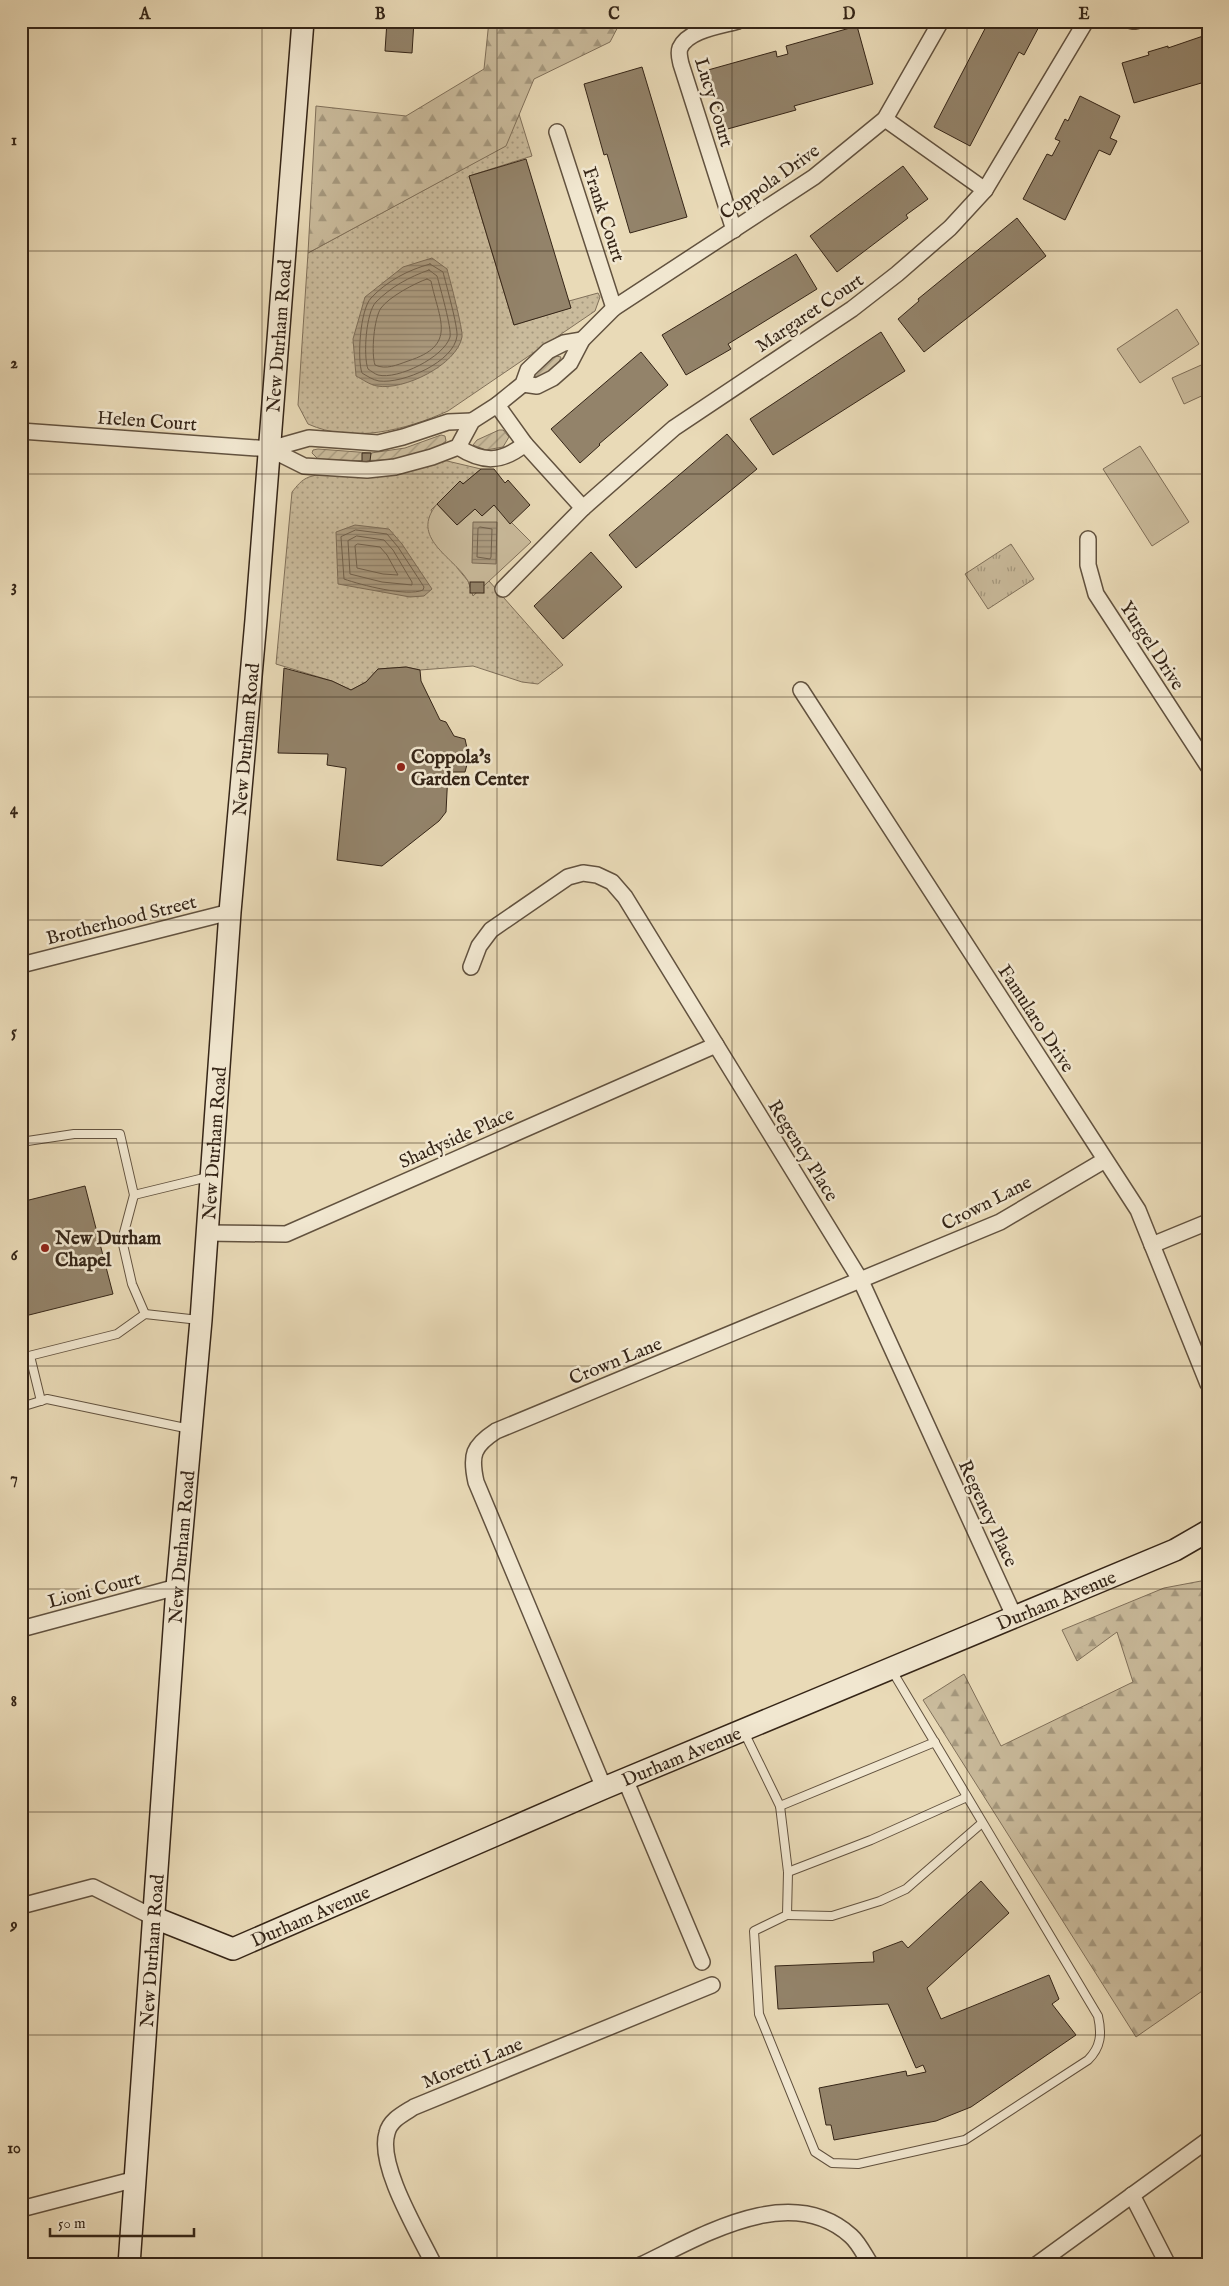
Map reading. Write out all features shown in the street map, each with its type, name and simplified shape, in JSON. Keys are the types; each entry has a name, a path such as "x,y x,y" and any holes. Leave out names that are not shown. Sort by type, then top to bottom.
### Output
{"main road":[{"name":"New Durham Road","path":"129,2265 177,1588 201,1320 230,912 270,449 303,21"},
{"name":"Durham Avenue","path":"155,1918 233,1950 625,1779 1175,1550 1208,1531"}],"street":[{"name":"Lucy Court","path":"734,230 681,64 679,50 686,39 698,33 738,21"},
{"name":"Coppola Drive","path":"524,384 537,386 553,378 570,363 582,340 614,308 814,177 885,119 942,21"},
{"name":"Margaret Court","path":"503,590 583,508 674,428 852,309 897,274 950,228 985,190 1086,21"},
{"path":"885,119 985,190"},
{"name":"Frank Court","path":"557,132 614,308"},
{"name":"Coppola Drive","path":"458,446 472,421 524,384 528,370 548,351 564,343 582,340"},
{"path":"497,405 525,444 583,508"},
{"name":"Coppola Drive","path":"270,449 309,438 378,443 448,422 472,421"},
{"name":"Helen Court","path":"21,431 270,449"},
{"path":"270,449 304,466 367,470 395,466 432,457 458,446 470,455 488,459 500,458 514,452 525,444"},
{"name":"Yurgel Drive","path":"1088,539 1088,565 1096,594 1208,766"},
{"name":"Famularo Drive","path":"801,690 1138,1210 1208,1384"},
{"name":"Regency Place","path":"471,967 480,946 491,930 568,877 583,873 597,875 612,882 625,897 860,1281 1015,1618"},
{"name":"Brotherhood Street","path":"21,965 230,912"},
{"name":"Shadyside Place","path":"206,1233 286,1234 716,1045"},
{"name":"Crown Lane","path":"604,1788 476,1482 472,1465 475,1450 483,1440 496,1431 1000,1222 1105,1160"},
{"path":"1152,1245 1208,1222"},
{"name":"Lioni Court","path":"21,1629 177,1588"},
{"path":"625,1779 702,1962"},
{"path":"21,1906 93,1886 155,1918"},
{"name":"Moretti Lane","path":"434,2265 390,2173 385,2150 386,2132 393,2120 414,2107 712,1985"},
{"path":"1036,2265 1208,2140"},
{"path":"21,2209 136,2179"},
{"path":"1132,2195 1168,2265"},
{"path":"641,2265 720,2226 745,2218 795,2212 824,2218 852,2237 871,2265"}],"lane":[{"path":"21,1142 74,1134 120,1134 134,1195 122,1240 132,1284 145,1314"},
{"path":"134,1195 210,1176"},
{"path":"21,1358 117,1334 145,1314 201,1320"},
{"path":"30,1356 41,1401"},
{"path":"21,1407 46,1399 190,1429"},
{"path":"891,1669 1098,2016 1101,2031 1096,2051 1088,2060 965,2140 858,2164 832,2162 815,2152 759,2014 754,1931 787,1915 832,1916 880,1901 906,1889 982,1823"},
{"path":"743,1730 780,1806 788,1872 787,1915"},
{"path":"780,1806 935,1742"},
{"path":"788,1872 871,1840 967,1797"}],"green space":[{"path":"489,21 621,21 610,42 534,79 506,146 308,253 316,106 406,116 484,69"},
{"path":"519,114 532,156 469,176 514,325 570,308 569,301 598,293 600,297 595,311 448,411 432,418 397,429 361,434 325,430 308,424 298,405 308,253 505,146"},
{"path":"1177,309 1199,344 1140,383 1117,349"},
{"path":"556,356 561,357 558,364 541,378 535,377 534,372"},
{"path":"1208,362 1208,393 1184,404 1172,378"},
{"path":"503,430 509,437 503,447 486,450 473,445 477,440"},
{"path":"441,435 445,436 446,441 434,449 403,458 366,461 332,460 318,459 312,453 313,450 318,449 371,453 405,448"},
{"path":"1140,446 1189,522 1152,546 1103,469"},
{"path":"443,460 481,469 463,484 460,481 431,510 458,569 468,581 473,595 489,581 563,665 538,684 522,682 473,666 420,670 406,667 378,669 366,682 351,690 332,681 276,664 292,492 299,483 315,475 384,476 414,470"},
{"path":"437,504 457,525 475,509 482,516 494,505 531,542 473,596 468,581 436,546 431,537 428,527 430,516"},
{"path":"1011,544 1034,579 988,609 965,574"},
{"path":"1201,1581 1208,1593 1208,1987 1136,2037 923,1700 964,1674 1001,1746 1133,1682 1117,1632 1077,1661 1062,1630 1164,1588"}],"water":[{"path":"432,258 447,269 462,332 458,347 440,366 414,380 401,384 377,386 356,376 353,339 365,297 403,267"},
{"path":"473,522 497,522 496,564 472,563"},
{"path":"355,525 389,529 402,544 432,589 424,596 410,597 338,584 336,532"}],"building":[{"path":"387,21 414,21 412,53 385,51"},
{"path":"989,21 1042,21 1024,55 1019,52 970,146 934,127"},
{"path":"857,26 873,84 794,106 796,110 724,130 708,70 776,51 777,57 788,54 786,46"},
{"path":"1208,35 1208,81 1134,103 1122,63 1149,55 1148,52 1168,46 1168,48"},
{"path":"642,67 687,217 630,233 607,154 604,155 584,84"},
{"path":"1080,96 1120,116 1110,138 1117,141 1110,155 1099,150 1065,220 1023,199 1047,154 1052,156 1060,141 1055,139 1065,119 1068,121"},
{"path":"526,159 571,308 514,325 469,176"},
{"path":"903,166 928,199 906,215 908,218 837,272 810,236"},
{"path":"1017,218 1046,256 924,352 898,319 919,301 918,299"},
{"path":"796,254 817,289 728,344 731,349 686,375 662,335"},
{"path":"881,332 905,371 773,455 750,419"},
{"path":"641,352 668,385 599,444 580,463 551,429"},
{"path":"727,434 757,469 636,568 609,535"},
{"path":"362,453 371,453 370,461 362,462"},
{"path":"481,469 494,469 505,483 508,480 530,505 510,524 494,505 482,516 475,509 457,525 437,504 460,481 463,484"},
{"path":"591,552 622,587 563,639 534,606"},
{"path":"470,582 484,582 484,593 470,593"},
{"name":"Coppola's Garden Center","path":"406,667 420,670 421,681 440,720 446,722 454,736 465,739 469,757 465,772 448,772 446,812 439,821 382,866 337,860 346,768 327,765 328,754 278,753 284,668 332,681 351,690 366,682 378,669"},
{"path":"85,1186 113,1294 21,1317 21,1202"},
{"path":"981,1881 1009,1913 927,1988 941,2019 1049,1975 1059,1999 1052,2004 1076,2035 971,2107 936,2121 834,2140 831,2125 826,2125 819,2088 906,2071 907,2076 926,2072 923,2065 916,2068 888,2004 778,2009 775,1966 874,1962 873,1952 902,1941 908,1948"}],"place":[{"name":"Coppola's Garden Center","path":"401,767"},
{"name":"New Durham Chapel","path":"45,1248"}]}
